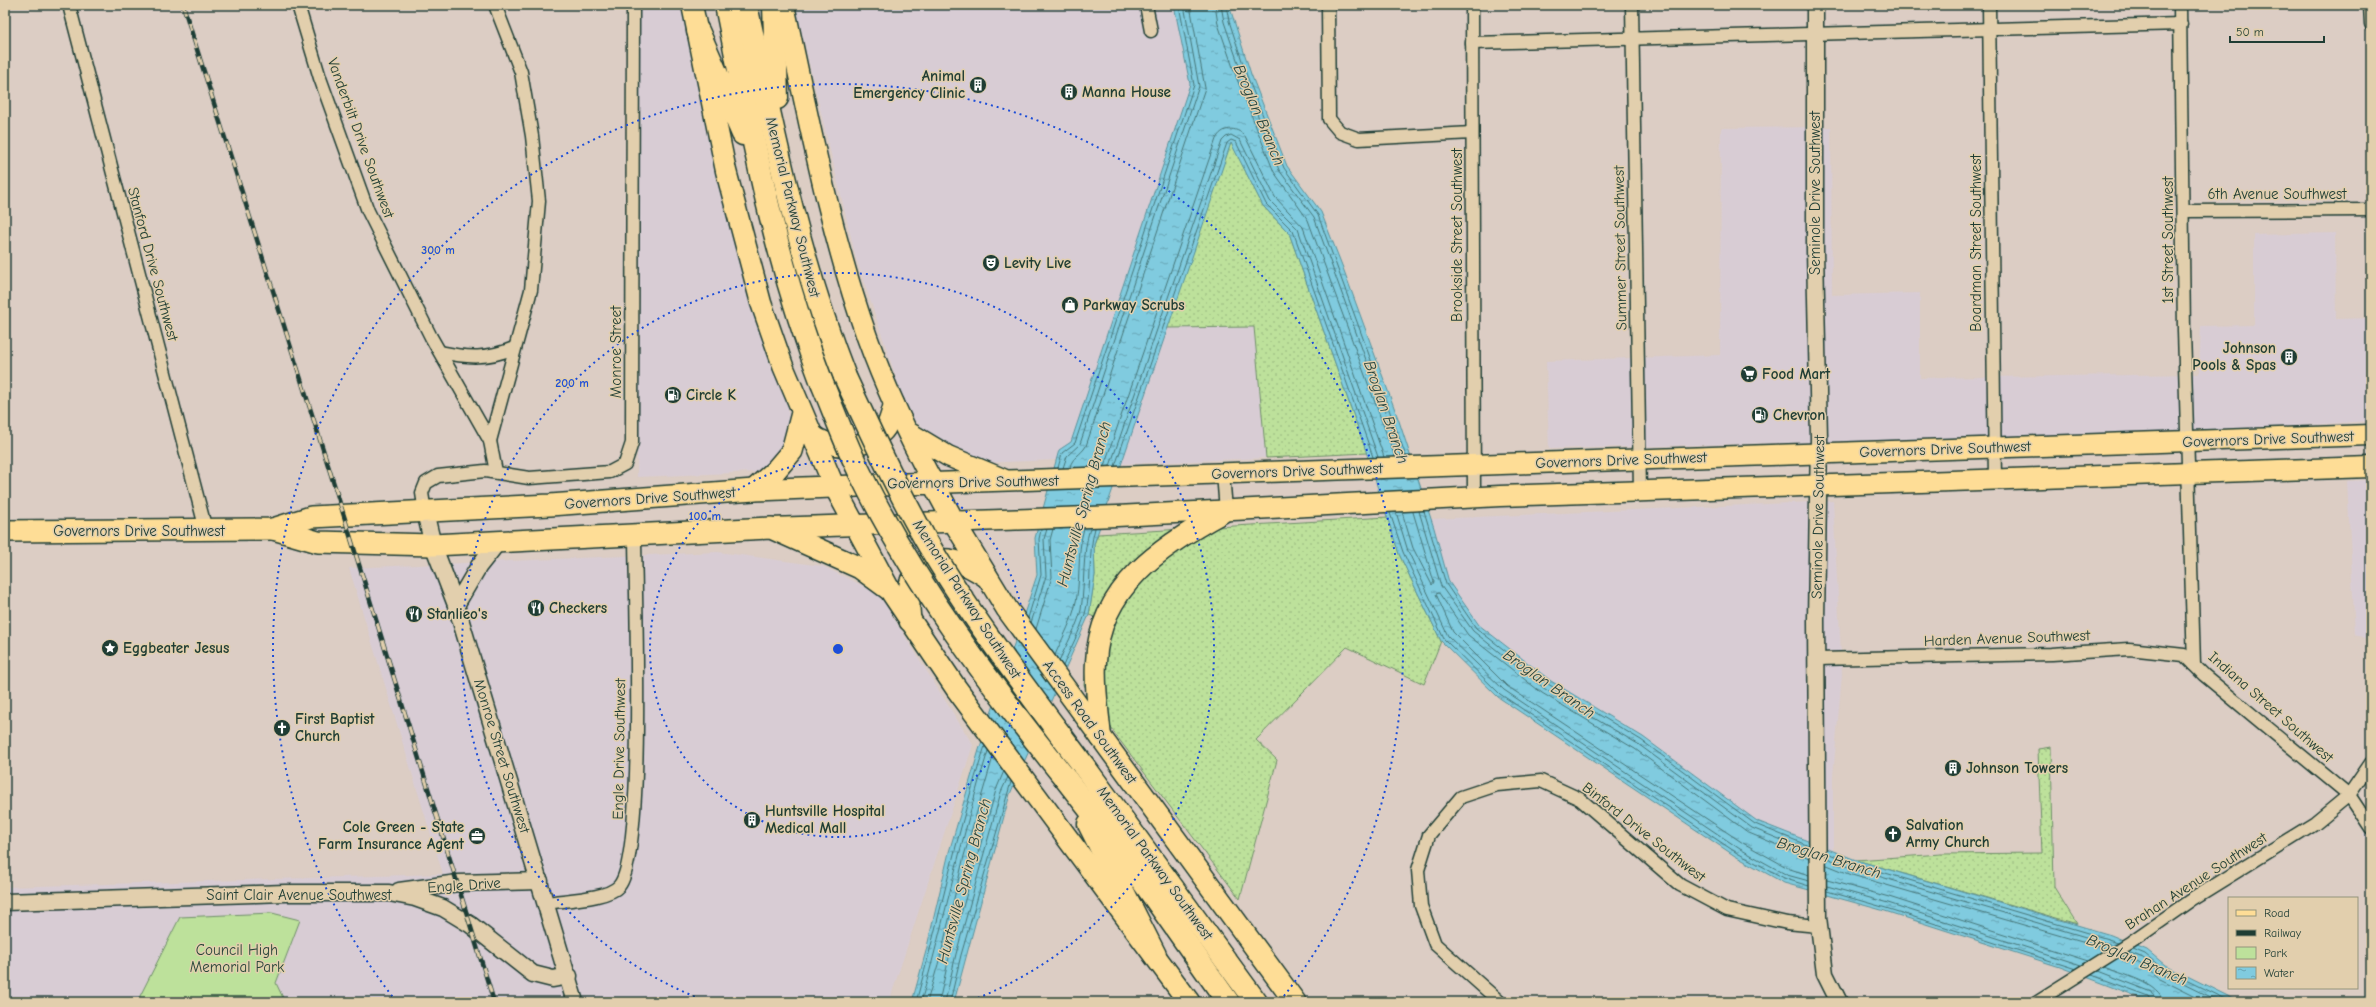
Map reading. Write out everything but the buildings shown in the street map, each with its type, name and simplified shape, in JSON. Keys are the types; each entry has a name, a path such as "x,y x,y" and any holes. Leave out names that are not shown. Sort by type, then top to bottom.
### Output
{"highway":[{"name":"Memorial Parkway Southwest","path":"726,5 762,180 783,270 822,383 861,475 916,572 948,623 1006,704 1115,842 1228,1002"},
{"name":"Memorial Parkway Southwest","path":"746,5 781,165 804,259 845,377 891,475 933,550 1012,667 1256,1002"},
{"path":"774,5 781,165"},
{"path":"698,31 762,180"},
{"path":"754,490 775,471 792,451 802,413"},
{"name":"Governors Drive Southwest","path":"5,531 273,529 311,517 425,512 754,490 933,483"},
{"name":"Access Road Southwest","path":"933,483 954,522 1007,609 1078,703 1101,738 1295,1002"},
{"name":"Governors Drive Southwest","path":"273,529 318,542 433,545 771,528"},
{"path":"771,528 860,568 890,590 910,622 956,688 1189,1002"},
{"path":"910,622 909,597 912,579 923,567 948,560 958,561 973,567 989,579"},
{"path":"1069,784 1109,867 1155,955"}],"main road":[{"path":"692,5 726,171 761,303 782,366 834,486 890,590"},
{"path":"784,5 847,275 867,338 904,430 945,455 1010,482"},
{"path":"811,434 821,442 830,445 865,443 886,429 894,404"},
{"name":"Access Road Southwest","path":"904,430 933,483"},
{"name":"Governors Drive Southwest","path":"933,483 1010,482 1640,458 2188,442 2371,435"},
{"name":"Governors Drive Southwest","path":"771,528 1117,516 1474,497 1819,485 2188,475 2371,467"},
{"path":"1101,738 1096,662 1098,640 1106,614 1119,592 1136,572 1167,546 1226,510"}],"street":[{"name":"Stanford Drive Southwest","path":"69,5 206,530"},
{"name":"Vanderbilt Drive Southwest","path":"298,5 320,78 368,211 457,387 490,441 496,472"},
{"path":"490,441 514,348 531,290 539,201 532,136 521,72 495,5"},
{"name":"Monroe Street","path":"425,512 422,493 426,483 438,476 485,470 529,478 610,472 625,464 630,455 632,443 633,5"},
{"path":"1146,5 1151,31"},
{"path":"1328,5 1329,119 1340,132 1360,139 1472,134"},
{"name":"Brookside Street Southwest","path":"1472,5 1474,497"},
{"name":"Summer Street Southwest","path":"1632,5 1640,491"},
{"name":"Seminole Drive Southwest","path":"1815,5 1814,251 1819,453 1817,659 1818,926 1825,974 1839,1002"},
{"name":"Boardman Street Southwest","path":"1989,5 1995,480"},
{"name":"1st Street Southwest","path":"2180,5 2188,475"},
{"path":"2370,5 2371,24"},
{"path":"1472,43 2181,24"},
{"name":"6th Avenue Southwest","path":"2184,211 2371,210"},
{"path":"440,352 466,358 498,355 514,348"},
{"path":"1224,474 1226,510"},
{"name":"Indiana Street Southwest","path":"2188,475 2194,665 2349,795 2371,828"},
{"name":"Monroe Street Southwest","path":"425,512 433,545 456,605 569,976 575,1002"},
{"name":"Engle Drive Southwest","path":"547,903 608,893 620,885 625,873 634,827 636,784 635,534"},
{"path":"456,605 479,566 498,542"},
{"name":"Harden Avenue Southwest","path":"1817,659 2052,654 2129,649 2184,655 2194,665"},
{"name":"Brahan Avenue Southwest","path":"2036,1002 2131,942 2191,900 2315,823 2349,795 2371,763"},
{"name":"Binford Drive Southwest","path":"1500,1002 1435,944 1421,906 1418,870 1429,835 1461,797 1497,785 1541,781 1580,799 1680,885 1727,910 1788,923 1818,926"},
{"name":"Engle Drive","path":"389,893 458,883 540,881"},
{"name":"Saint Clair Avenue Southwest","path":"5,902 285,893 389,893 415,898 443,908 472,925 533,974 553,979 569,976"}],"shaded area":[{"path":"622,5 681,5 716,163 752,305 788,406 789,429 780,454 757,472 637,477 640,35"},
{"path":"795,5 1174,5 1190,84 1071,442 1059,450 1056,460 981,463 939,440 909,416 856,258"},
{"path":"1831,127 1832,295 1920,293 1920,378 2199,374 2201,326 2254,325 2254,235 2335,233 2336,319 2371,318 2371,421 2201,432 1549,449 1546,361 1720,355 1721,128"},
{"path":"1254,327 1266,458 1120,464 1167,328"},
{"path":"2371,480 2371,641 2355,634 2347,481"},
{"path":"1833,501 1842,674 1833,776 1833,851 1757,821 1643,737 1551,681 1479,625 1449,582 1431,519"},
{"path":"718,552 822,566 878,593 973,745 889,1002 5,1002 5,887 443,874 349,568"},
{"path":"2371,818 2371,847 2363,835"}],"green space":[{"path":"1231,142 1263,206 1289,233 1367,453 1266,458 1254,327 1167,328"},
{"path":"1388,517 1399,554 1441,641 1424,684 1347,647 1256,740 1277,760 1240,899 1115,734 1084,685 1089,644 1098,618 1089,615 1095,575 1094,544 1098,534"},
{"path":"2051,747 2054,887 2077,924 1856,860 1941,854 2042,853 2038,749"},
{"name":"Council High Memorial Park","path":"272,913 300,920 276,983 285,1002 137,1002 180,917"}],"water":[{"path":"1174,5 1229,5 1251,74 1287,166 1321,212 1343,268 1399,421 1434,528 1449,582 1479,625 1551,681 1643,737 1757,821 1856,860 2111,935 2147,950 2165,965 2240,1002 2152,1002 2060,967 1885,911 1784,883 1735,856 1498,697 1441,641 1399,554 1363,442 1289,233 1263,206 1231,143 1094,544 1095,575 1089,615 1010,794 954,1002 912,1002 926,951 949,852 979,750 1037,575 1035,538 1059,450 1071,442 1190,84"}],"railway":[{"path":"183,5 344,516 494,1002"}],"place":[{"name":"Animal Emergency Clinic","path":"978,85"},
{"name":"Manna House","path":"1069,92"},
{"name":"Levity Live","path":"991,263"},
{"name":"Parkway Scrubs","path":"1070,305"},
{"name":"Johnson Pools & Spas","path":"2289,357"},
{"name":"Food Mart","path":"1749,374"},
{"name":"Circle K","path":"673,395"},
{"name":"Chevron","path":"1760,415"},
{"name":"Checkers","path":"536,608"},
{"name":"Stanlieo's","path":"414,614"},
{"name":"Eggbeater Jesus","path":"110,648"},
{"name":"First Baptist Church","path":"282,728"},
{"name":"Johnson Towers","path":"1953,768"},
{"name":"Huntsville Hospital Medical Mall","path":"752,820"},
{"name":"Salvation Army Church","path":"1893,834"},
{"name":"Cole Green - State Farm Insurance Agent","path":"477,836"}],"water label":[{"name":"Broglan Branch","path":"1259,115"},
{"name":"Broglan Branch","path":"1386,412"},
{"name":"Huntsville Spring Branch","path":"1084,504"},
{"name":"Broglan Branch","path":"1549,684"},
{"name":"Broglan Branch","path":"1829,858"},
{"name":"Huntsville Spring Branch","path":"964,881"},
{"name":"Broglan Branch","path":"2137,960"}]}
